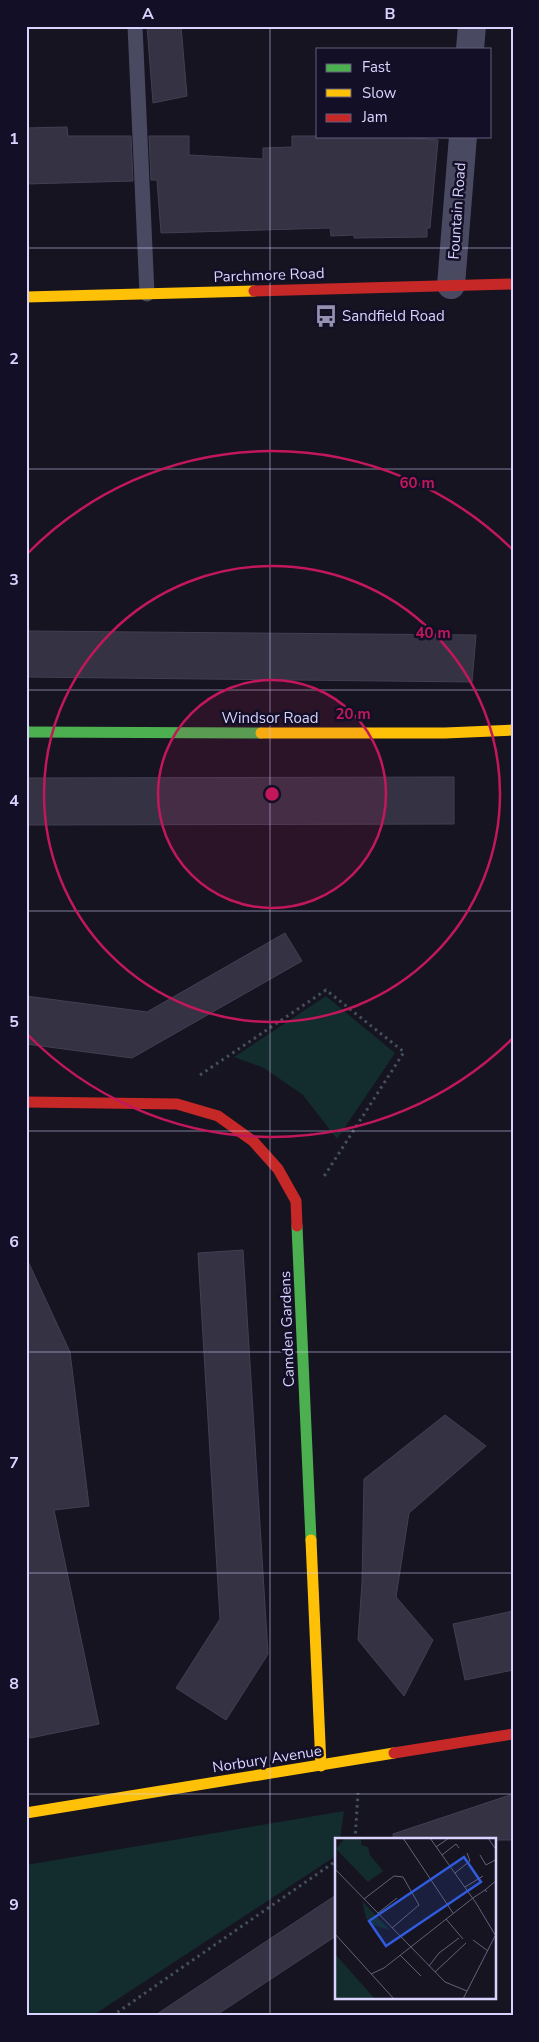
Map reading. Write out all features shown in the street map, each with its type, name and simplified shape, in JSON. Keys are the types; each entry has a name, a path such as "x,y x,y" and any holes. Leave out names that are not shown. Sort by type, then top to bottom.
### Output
{"street":[{"path":"470,48 472,26"},
{"name":"Fountain Road","path":"451,285 463,138"},
{"name":"Parchmore Road","path":"26,297 513,284"},
{"name":"Windsor Road","path":"26,732 445,733 513,730"},
{"name":"Camden Gardens","path":"26,1102 177,1104 218,1116 253,1141 278,1169 296,1201 321,1766"},
{"name":"Norbury Avenue","path":"26,1814 513,1734"}],"lane":[{"path":"135,26 147,294"}],"path":[{"path":"177,1104 191,1080 326,990 404,1052 319,1183 296,1201"},
{"path":"355,1838 361,1759"},
{"path":"112,2016 335,1862"}],"green space":[{"path":"326,996 395,1053 337,1139 303,1095 264,1068 234,1057"},
{"path":"344,1811 340,1838 335,1838 335,1857 95,2014 82,2016 26,2016 26,1865"}],"building":[{"path":"147,26 181,26 187,96 153,103"},
{"path":"67,127 68,136 131,136 133,181 26,184 26,128"},
{"path":"149,136 189,136 189,155 263,159 263,148 292,147 292,136 438,140 430,228 427,228 427,237 354,238 354,235 331,236 330,228 161,233 157,180 151,180"},
{"path":"26,631 476,635 472,682 26,677"},
{"path":"454,777 454,824 26,825 26,778"},
{"path":"285,933 302,961 132,1058 26,1044 26,996 147,1012"},
{"path":"243,1250 268,1654 226,1720 176,1688 220,1619 198,1253"},
{"path":"26,1257 70,1352 89,1506 54,1510 99,1724 30,1738 26,1719"},
{"path":"445,1415 486,1446 409,1513 396,1597 433,1640 404,1696 358,1640 362,1583 364,1479"},
{"path":"513,1611 513,1670 465,1680 453,1624"},
{"path":"513,1794 513,1840 496,1840 496,1838 394,1838 393,1834"},
{"path":"335,1896 335,1937 215,2016 154,2016"}],"traffic: fast":[{"path":"26,732 261,733"},
{"path":"297,1226 311,1540"}],"traffic: slow":[{"path":"26,297 254,291"},
{"path":"261,733 445,733 513,730"},
{"path":"311,1540 321,1766"},
{"path":"26,1813 394,1753"}],"traffic: jam":[{"path":"254,291 513,284"},
{"path":"26,1102 177,1104 218,1116 253,1141 278,1169 296,1201 297,1226"},
{"path":"394,1753 513,1734"}],"place":[{"name":"Sandfield Road","path":"326,316"}]}
